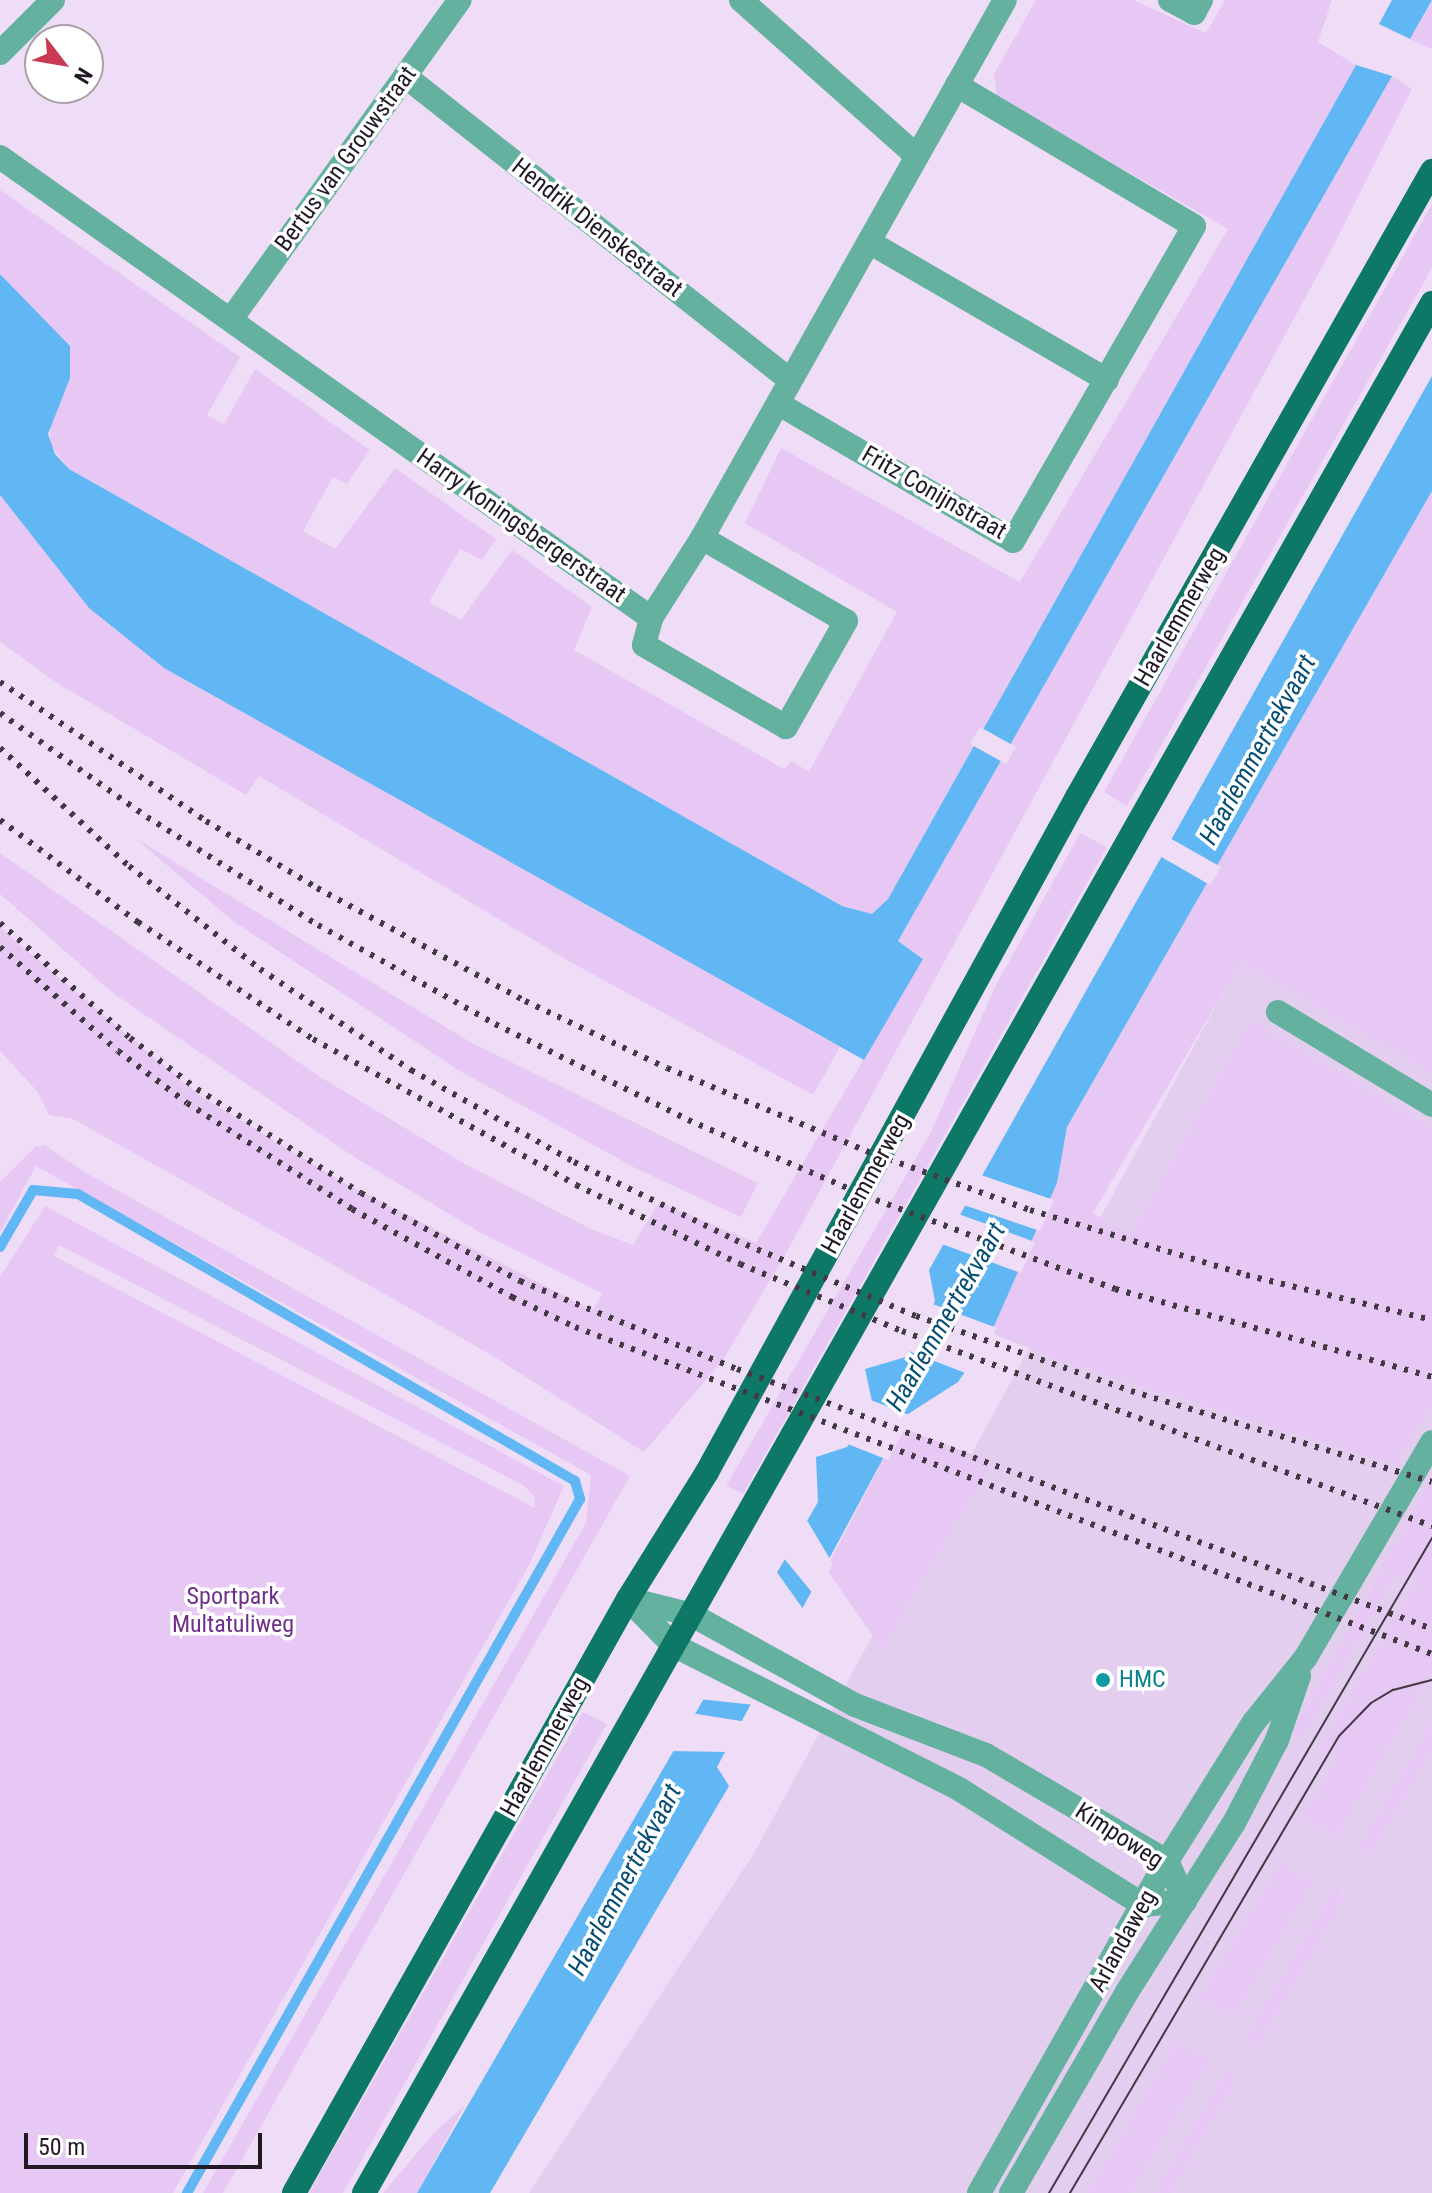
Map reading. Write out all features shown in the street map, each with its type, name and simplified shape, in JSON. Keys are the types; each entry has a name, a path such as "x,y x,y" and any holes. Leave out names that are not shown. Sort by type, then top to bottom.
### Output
{"main road":[{"name":"Haarlemmerweg","path":"294,2193 628,1599 707,1472 1077,797 1432,171"},
{"path":"364,2193 1432,303"}],"street":[{"path":"0,53 53,0"},
{"name":"Bertus van Grouwstraat","path":"232,318 460,0"},
{"path":"741,0 917,156"},
{"path":"651,618 702,538 779,404 789,379 1005,0"},
{"path":"1170,0 1194,13 1201,0"},
{"name":"Hendrik Dienskestraat","path":"405,76 789,379"},
{"name":"Fritz Conijnstraat","path":"779,404 1013,541 1194,226 957,85"},
{"name":"Harry Koningsbergerstraat","path":"0,157 232,318 651,618 644,645 786,727 846,621 702,538"},
{"path":"869,242 1107,380"},
{"path":"1278,1012 1432,1105"},
{"name":"Arlandaweg","path":"979,2193 1167,1861 1254,1722 1306,1657 1432,1442"},
{"name":"Kimpoweg","path":"628,1599 692,1615 737,1635 855,1705 986,1755 1167,1861 1185,1901 1143,1905 959,1789 673,1645 628,1599"},
{"name":"Arlandaweg","path":"1011,2193 1277,1740 1306,1657"}],"shaded area":[{"path":"1432,609 1432,2193 529,2193 753,1855"}],"green space":[{"path":"1036,0 1133,0 1206,33 1225,0 1332,0 1318,42 1356,65 888,899 872,914 842,906 69,469 50,444 50,424 70,378 70,346 0,274 0,190 240,357 207,415 224,424 255,369 370,450 347,484 333,477 303,531 335,549 395,468 496,539 482,560 460,549 429,602 461,620 512,550 592,607 574,650 784,769 792,761 809,772 897,612 745,523 781,448 1020,582 1228,229 997,97 994,74"},
{"path":"1432,1 1432,49 1410,39"},
{"path":"1392,76 1412,89 1334,245 785,1255 723,1360 644,1452 488,1353 307,1250 73,1119 49,1115 37,1091 0,1051 0,928 199,1095 339,1180 592,1310 603,1294 481,1233 354,1157 114,994 0,894 0,853 317,1075 465,1164 591,1229 633,1245 659,1202 756,1243 923,958 898,941"},
{"path":"1432,204 1432,268 1127,806 1104,792"},
{"path":"1432,491 1432,1073 1241,962 1093,1213 1130,1236 1250,1020 1432,1128 1432,1404 1396,1465 1064,1362 991,1333 1057,1183 1067,1127"},
{"path":"0,495 89,608 164,668 840,1047 813,1095 567,960 259,776 246,795 57,683 0,642"},
{"path":"1080,833 1107,847 743,1494 726,1486 930,1134 995,987"},
{"path":"135,838 470,1042 758,1183 741,1217 635,1168 460,1071 233,921"},
{"path":"45,1145 81,1170 630,1476 223,2193 203,2193 586,1523 591,1475 36,1166 0,1232 0,1182 36,1146"},
{"name":"Sportpark Multatuliweg","path":"45,1206 564,1486 529,1565 173,2193 0,2193 0,1277","holes":["59,1245 523,1485 534,1496 535,1508 54,1256"]},
{"path":"900,1427 992,1462 882,1649 826,1569"},
{"path":"1432,1477 1432,1673 1336,1837 1303,1817 1337,1759 1320,1748 1416,1581 1397,1572 1302,1740 1292,1734"},
{"path":"583,1712 607,1724 343,2193 309,2193"},
{"path":"1432,1723 1432,1751 1370,1856 1358,1848"},
{"path":"1280,1863 1312,1883 1234,2016 1199,1999"},
{"path":"1337,1883 1343,1901 1258,2045 1246,2037"},
{"path":"1177,2040 1209,2060 1131,2193 1088,2193"},
{"path":"1227,2070 1237,2078 1171,2193 1154,2193"},
{"path":"465,2105 417,2193 383,2193 434,2133"}],"water":[{"path":"1392,0 1432,0 1410,39 1379,24"},
{"path":"1356,65 1392,76 898,941 923,959 864,1060 164,668 89,608 0,495 0,274 70,346 70,378 48,434 55,454 69,469 842,906 872,914 888,899"},
{"name":"Haarlemmertrekvaart","path":"1432,376 1432,491 1067,1127 1057,1183 991,1333 958,1382 908,1414 900,1427 717,1767 729,1786 490,2193 417,2193 818,1502 816,1457 847,1447 873,1406 865,1369 906,1357 935,1301 929,1270"}],"pier":[{"path":"980,727 1016,747 1006,764 970,744"},
{"path":"1168,837 1221,867 1210,885 1158,855"},
{"path":"978,1174 1054,1200 1040,1231 961,1204"},
{"path":"956,1213 1035,1242 1021,1273 939,1243"},
{"path":"930,1303 997,1328 968,1374 906,1350"},
{"path":"868,1399 912,1416 888,1460 845,1443"},
{"path":"805,1517 833,1564 815,1596 782,1556"},
{"path":"776,1571 806,1613 755,1705 699,1699"},
{"path":"691,1712 747,1722 730,1752 668,1751"}],"waterway":[{"path":"0,1247 33,1190 78,1194 575,1481 580,1499 187,2193"}],"tram line":[{"path":"1049,2193 1432,1538"},
{"path":"1070,2193 1339,1736 1371,1703 1393,1690 1432,1680"}],"railway":[{"path":"0,682 206,821 317,888 525,1001 667,1068 866,1151 1030,1210 1246,1275 1432,1320"},
{"path":"0,713 147,817 318,925 495,1024 688,1120 876,1200 1115,1289 1432,1377"},
{"path":"0,748 129,866 260,969 411,1070 574,1162 735,1240 916,1316 1131,1391 1432,1482"},
{"path":"0,820 138,922 313,1039 576,1185 740,1264 902,1331 1432,1526"},
{"path":"0,923 130,1038 197,1089 361,1193 520,1281 737,1369 1432,1629"},
{"path":"0,947 118,1051 187,1103 352,1209 512,1297 575,1327 1432,1654"}],"place":[{"name":"HMC","path":"1103,1680"}]}
